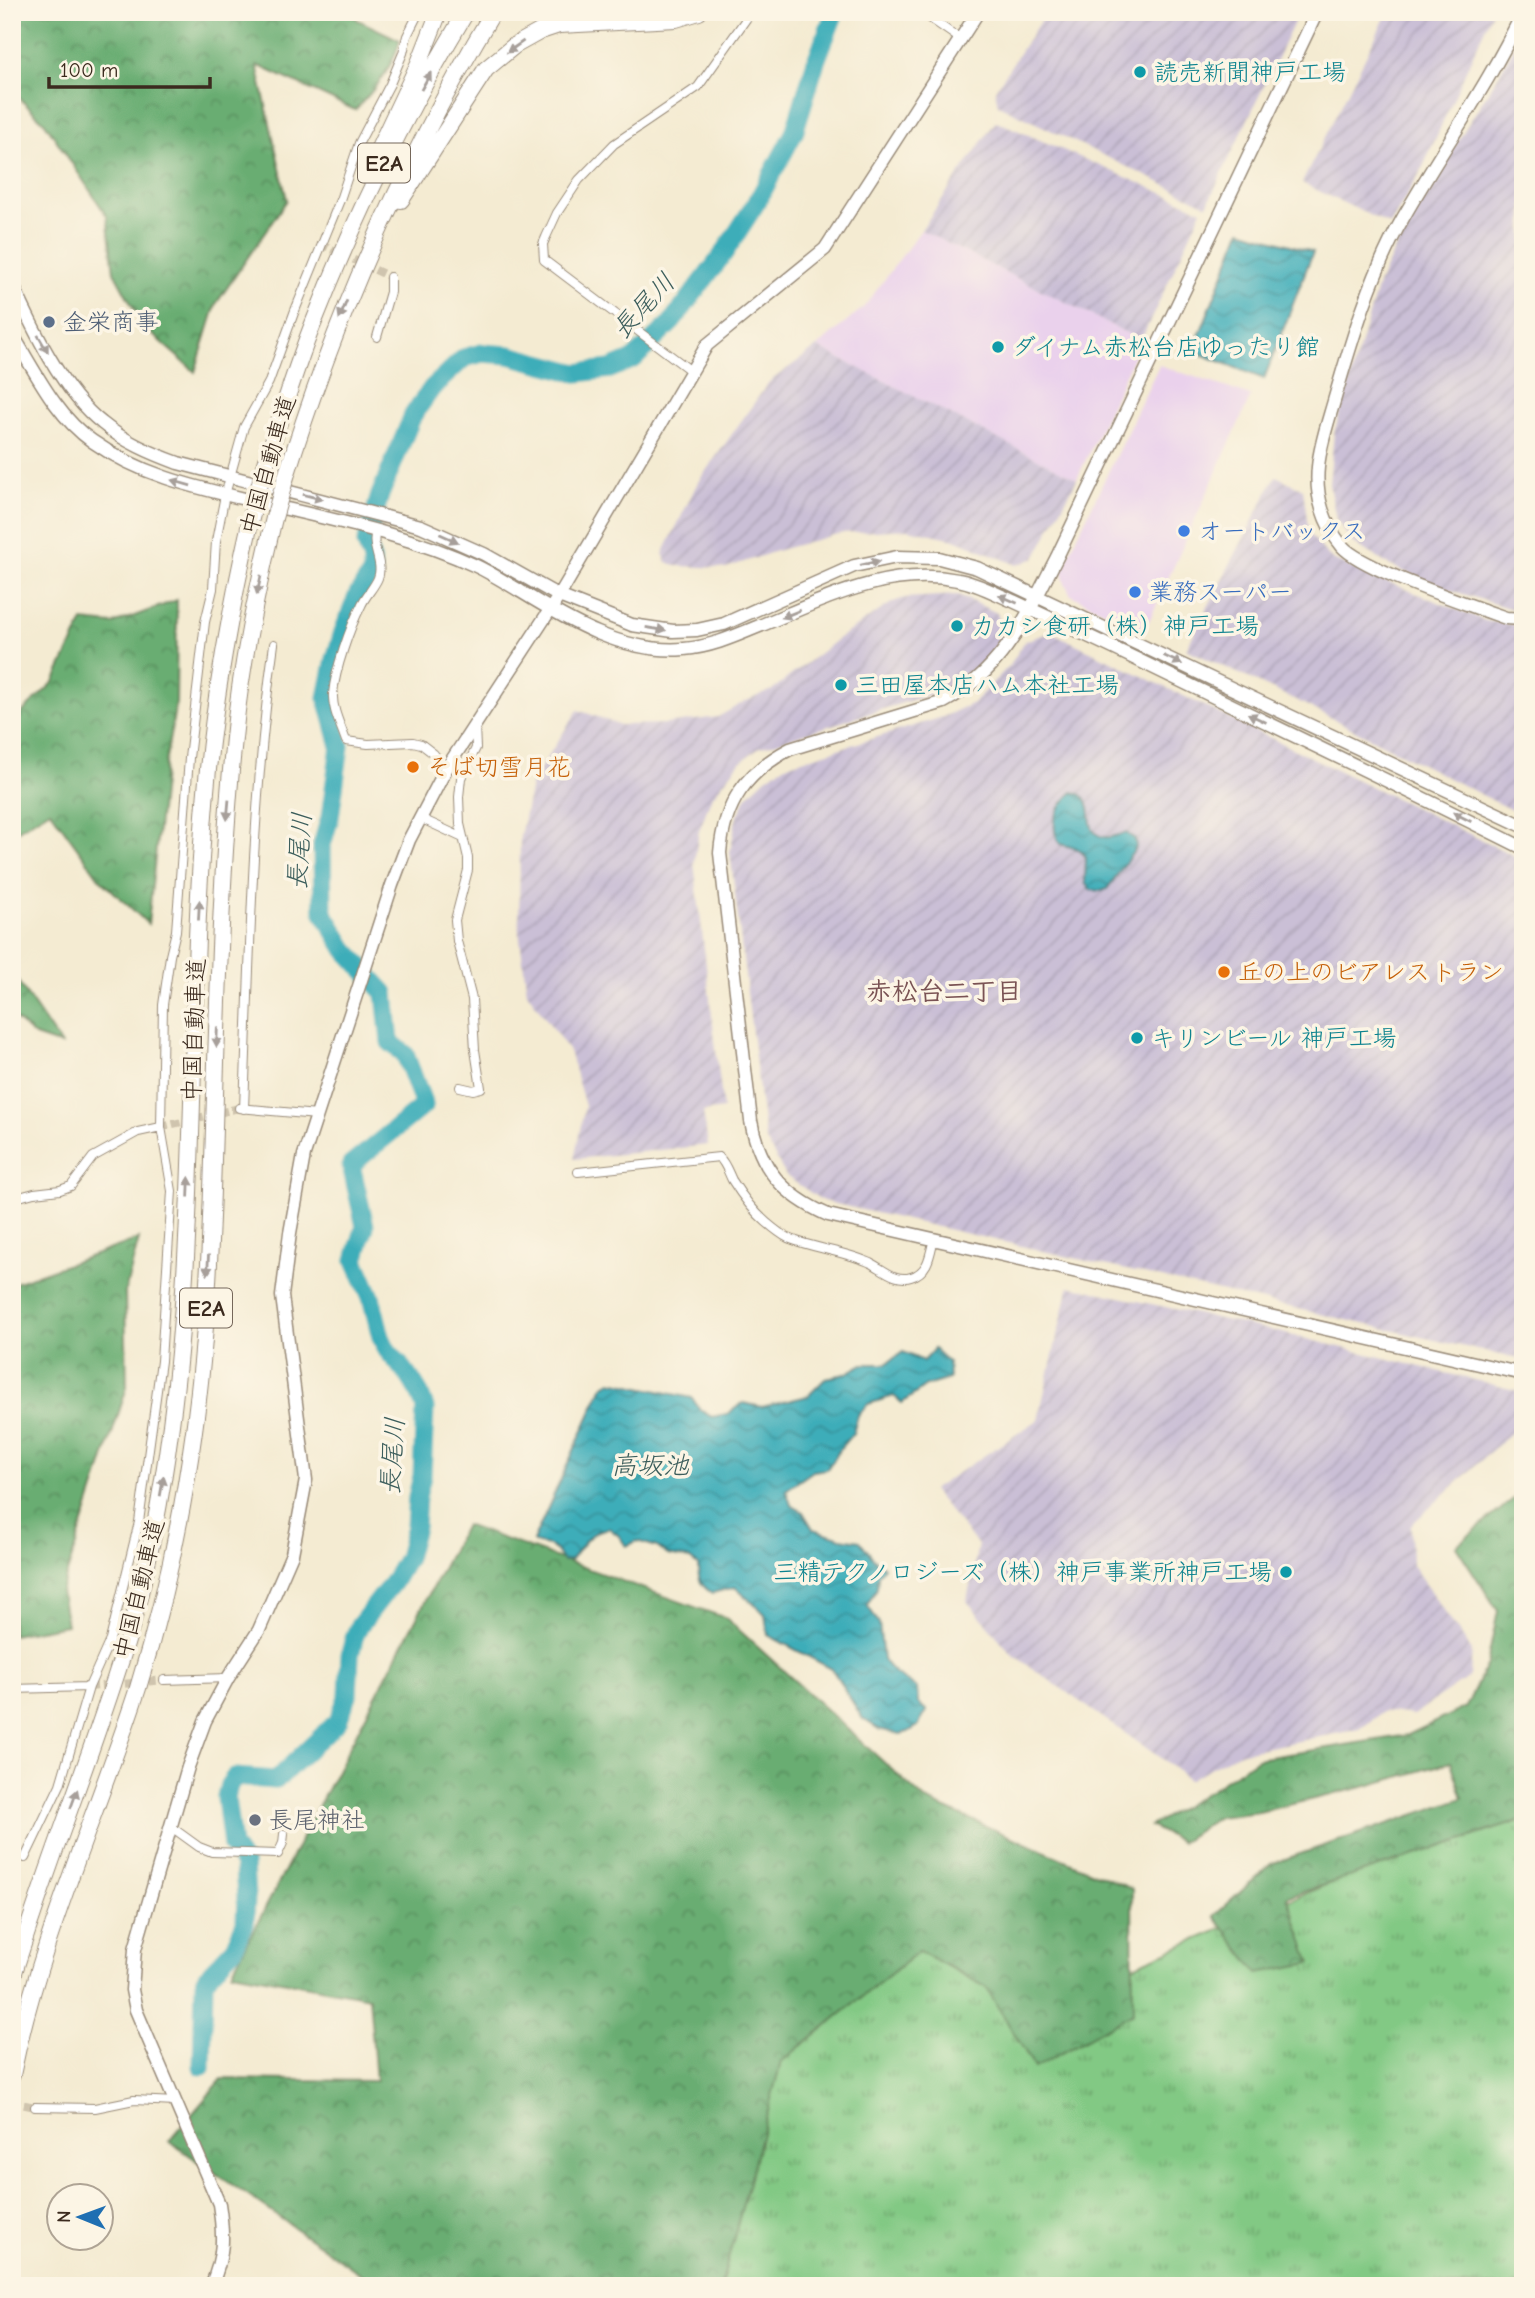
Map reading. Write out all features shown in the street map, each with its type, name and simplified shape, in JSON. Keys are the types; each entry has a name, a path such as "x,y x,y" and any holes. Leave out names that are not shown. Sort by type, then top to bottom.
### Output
{"highway":[{"path":"314,320 348,216 419,63 439,12"},
{"name":"中国自動車道","path":"12,1979 130,1629 164,1479 178,1367 186,1266 197,940 207,780 232,603 252,514 314,320 374,182 466,12"},
{"name":"中国自動車道","path":"12,2074 49,1939 146,1661 168,1573 186,1480 196,1415 206,1310 220,936 234,734 247,644 274,518 307,405 370,247 428,129 493,12"},
{"path":"370,247 486,69 514,46 541,31 559,25 676,19 699,12"},
{"path":"12,1944 60,1837"}],"street":[{"path":"25,1858 60,1785 89,1686 110,1640 138,1522 162,1362 172,1191 161,1127 163,1004 176,931 189,758 205,622 213,590 216,541 225,495 244,427 269,382 340,200 359,143 390,84 404,53 407,36 419,12"},
{"path":"691,371 544,260 543,244 557,213 579,180 614,144 698,87 751,12"},
{"path":"921,12 960,39"},
{"path":"211,2286 219,2266 224,2232 219,2204 136,2010 132,1990 135,1949 188,1767 205,1721 228,1678 259,1630 292,1554 306,1480 282,1296 303,1154 392,885 419,818 446,769 559,596 707,345 825,249 978,12"},
{"path":"1317,12 1037,596 1002,654 986,673 965,691 944,702 790,749 771,759 743,786 733,802 722,837 721,863 749,1107 755,1142 763,1161 789,1194 828,1215 1523,1374"},
{"path":"1523,12 1511,38 1402,219 1387,250 1366,299 1345,363 1318,467 1322,513 1344,549 1365,563 1486,611 1506,618 1523,619"},
{"path":"377,337 390,292 390,276"},
{"path":"12,283 28,317 68,386 100,423 142,449 178,463 421,526 484,554 559,596 632,625 673,631 697,630 724,624 854,566 897,557 939,558 977,568 1523,826"},
{"path":"12,334 65,415 90,440 138,468 172,481 342,522 434,548 480,568 550,610 592,631 622,642 654,649 714,645 845,590 895,577 922,576 962,580 1030,609 1523,848"},
{"path":"376,531 373,539 380,565 378,577 360,606 340,662 333,695 335,707 346,741 368,744 421,744 434,754 446,769"},
{"path":"274,645 265,708 252,889 242,1108 317,1115"},
{"path":"460,1087 473,1090 481,1088 475,1050 472,999 457,941 455,920 468,870 459,797 460,778 476,748 475,726"},
{"path":"419,818 463,838"},
{"path":"12,1199 71,1186 93,1157 138,1132 161,1127"},
{"path":"578,1172 719,1157 749,1206 785,1236 810,1246 869,1262 893,1276 902,1278 910,1278 925,1269 934,1238"},
{"path":"164,1680 228,1678"},
{"path":"12,1689 89,1686"},
{"path":"170,1826 200,1847 220,1853 278,1854 284,1843 284,1834"},
{"path":"36,2107 95,2108 134,2100 177,2102"}],"shaded area":[{"path":"1046,12 1299,12 1207,205 998,105 995,90"},
{"path":"1388,12 1492,12 1421,171 1390,225 1302,183"},
{"path":"1523,30 1523,611 1518,611 1441,587 1389,565 1352,542 1336,519 1329,484 1334,433 1379,282 1409,220 1498,76"},
{"path":"996,121 1202,210 1141,340 921,230"},
{"path":"921,230 1141,340 1077,479 817,347 865,306"},
{"path":"817,347 1077,479 1035,558 1017,565 955,539 908,529 841,533 726,568 677,566 667,562 663,554 698,482 769,382"},
{"path":"1159,365 1251,396 1144,632 1071,595 1062,569"},
{"path":"1276,476 1303,489 1309,534 1332,560 1486,621 1523,626 1523,816 1298,701 1186,649"},
{"path":"958,595 997,613 1004,634 988,658 960,685 758,748 739,763 711,798 699,831 694,863 723,1109 703,1112 708,1145 574,1159 585,1106 569,1051 527,992 519,931 520,836 532,781 578,710 620,725 666,724 718,717 772,690 839,638 893,602 905,598"},
{"name":"キリンビール 神戸工場","path":"1051,632 1523,860 1523,1360 823,1201 786,1176 765,1139 730,852 736,820 747,796 766,778 786,765 943,717 973,703 1010,665 1025,641"},
{"path":"1069,1286 1270,1330 1523,1392 1523,1433 1512,1432 1411,1525 1412,1565 1472,1651 1470,1676 1413,1715 1384,1711 1360,1729 1238,1753 1188,1780 1012,1654 967,1601 978,1545 932,1490 1038,1420"}],"green space":[{"path":"12,12 350,12 358,20 400,40 393,60 382,78 355,110 257,65 287,200 216,304 195,372 144,327 114,272 107,216 45,123 12,91"},
{"path":"177,600 176,703 165,763 148,924 100,879 50,810 12,834 12,722 54,682 83,621 113,624"},
{"path":"12,973 61,1045 35,1036 12,1016"},
{"path":"139,1239 125,1292 127,1387 61,1592 67,1625 12,1635 12,1284"},
{"path":"1523,1491 1523,1820 1287,1897 1311,1963 1258,1973 1214,1916 1271,1864 1463,1798 1451,1762 1360,1788 1259,1812 1218,1817 1181,1842 1150,1826 1257,1759 1408,1735 1466,1707 1487,1664 1498,1611 1456,1546"},
{"path":"465,1525 726,1618 925,1800 1132,1889 1133,2013 1035,2068 986,1987 919,1951 781,2062 721,2286 388,2286 367,2278 169,2141 222,2079 376,2081 369,1997 232,1972"},
{"path":"1523,1802 1523,2286 674,2286 684,2166 884,1870 1026,2011"}],"water":[{"path":"1241,230 1313,252 1264,379 1193,351"},
{"path":"1073,792 1082,795 1087,801 1093,829 1097,834 1106,837 1126,833 1135,839 1136,848 1107,889 1102,891 1091,890 1085,883 1086,857 1078,849 1060,844 1056,837 1056,816"},
{"name":"高坂池","path":"934,1349 948,1362 949,1379 926,1386 902,1403 894,1396 868,1404 858,1415 853,1433 827,1469 813,1471 786,1490 791,1505 803,1512 813,1529 860,1541 884,1567 878,1575 877,1588 867,1605 879,1623 883,1660 895,1674 917,1688 918,1703 927,1711 918,1726 908,1732 900,1734 879,1729 863,1719 832,1669 768,1635 765,1614 735,1587 712,1593 708,1590 700,1581 698,1565 690,1559 668,1555 657,1547 637,1541 626,1546 609,1528 591,1535 571,1560 563,1561 553,1548 533,1541 603,1386 611,1381 692,1398 700,1410 712,1417 727,1414 743,1403 762,1407 808,1396 826,1378 845,1374 863,1364 886,1364 903,1352 923,1361"}],"waterway":[{"name":"長尾川","path":"202,2066 204,1983 234,1948 245,1923 244,1864 232,1846 226,1798 229,1785 235,1777 276,1780 338,1721 348,1695 350,1655 359,1626 393,1582 407,1558 415,1527 422,1476 425,1408 409,1376 387,1350 371,1297 355,1260 365,1226 351,1165 424,1105 405,1054 390,1042 385,993 345,949 323,912 322,845 330,817 340,746 327,698 343,632 358,594 372,573 372,560 366,543 380,495 413,415 432,388 464,358 482,353 509,355 577,373 610,369 634,359 672,322 724,253 758,200 794,133 816,61 835,12"}],"tunnel":[{"path":"321,244 390,277"},
{"path":"161,1127 239,1108"},
{"path":"89,1687 164,1680"},
{"path":"12,2102 35,2107"}],"place":[{"name":"読売新聞神戸工場","path":"1140,72"},
{"name":"金栄商事","path":"49,322"},
{"name":"ダイナム赤松台店ゆったり館","path":"998,347"},
{"name":"オートバックス","path":"1184,531"},
{"name":"業務スーパー","path":"1135,592"},
{"name":"カカシ食研（株）神戸工場","path":"957,626"},
{"name":"三田屋本店ハム本社工場","path":"841,685"},
{"name":"そば切雪月花","path":"413,767"},
{"name":"丘の上のビアレストラン","path":"1224,972"},
{"name":"キリンビール 神戸工場","path":"1137,1038"},
{"name":"三精テクノロジーズ（株）神戸事業所神戸工場","path":"1286,1572"},
{"name":"長尾神社","path":"255,1820"}],"district":[{"name":"赤松台二丁目","path":"944,992"}]}
